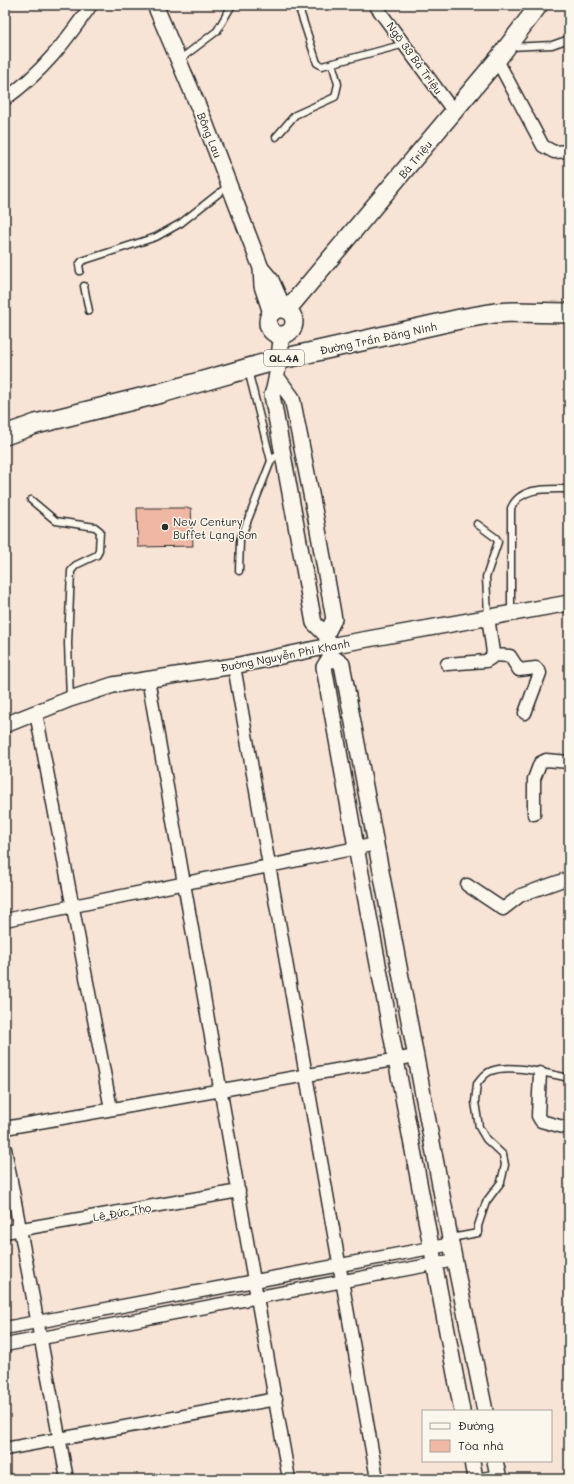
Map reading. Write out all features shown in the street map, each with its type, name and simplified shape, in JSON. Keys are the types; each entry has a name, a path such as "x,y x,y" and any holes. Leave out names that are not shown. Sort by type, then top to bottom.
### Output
{"main road":[{"name":"Bà Triệu","path":"281,311 454,112 539,5"},
{"path":"281,311 291,313 294,322 290,331 282,334"},
{"name":"Đường Trần Đăng Ninh","path":"5,435 36,424 162,393 277,360 495,313 534,311 569,313"}],"street":[{"path":"5,99 29,80 60,48 77,28 91,5"},
{"name":"Bông Lau","path":"155,5 180,60 230,184 261,268 271,280 281,311"},
{"name":"Ngõ 33 Bà Triệu","path":"375,5 454,112"},
{"path":"502,53 543,146 554,152 569,151"},
{"path":"282,334 277,360 278,379 272,395 314,623 342,664 451,1241 485,1410"},
{"path":"278,379 292,398 334,619 324,667 356,847 462,1410"},
{"name":"Đường Nguyễn Phi Khanh","path":"5,725 70,699 113,685 234,666 328,645 569,603"},
{"path":"488,616 493,655"},
{"path":"447,664 486,661 493,655 510,656 519,670 536,668 540,673 525,713"},
{"path":"234,666 377,1479"},
{"path":"148,679 276,1398 289,1479"},
{"path":"36,713 111,1109"},
{"path":"534,814 534,779 540,763 546,760 569,762"},
{"path":"5,920 376,844"},
{"path":"467,885 503,909 521,896 569,878"},
{"path":"5,1128 416,1056"},
{"path":"540,1073 538,1116 542,1121 563,1127"},
{"path":"5,1149 67,1479"},
{"name":"Lê Đức Thọ","path":"5,1232 239,1192"},
{"path":"5,1328 340,1266 432,1248 451,1241"},
{"path":"5,1345 455,1260"},
{"path":"5,1449 60,1440 276,1398"},
{"path":"472,1462 475,1479"},
{"path":"482,1479 499,1477 495,1462"}],"lane":[{"path":"180,60 217,31 232,5"},
{"path":"298,5 318,63 322,66 405,44"},
{"path":"502,53 552,46 569,39"},
{"path":"276,137 295,115 335,96 338,84 332,63"},
{"path":"80,271 79,266 82,261 144,242 168,231 230,184"},
{"path":"84,286 89,311"},
{"path":"248,368 271,461"},
{"path":"239,571 240,540 271,461 282,450"},
{"path":"511,612 511,508 518,498 532,491 569,489"},
{"path":"31,500 56,521 95,526 100,531 100,550 97,555 76,565 71,571 68,643 70,699"},
{"path":"477,524 496,538 498,542 486,577 488,616"},
{"path":"451,1241 478,1233 478,1226 486,1202 501,1182 505,1168 503,1155 486,1139 479,1127 475,1102 477,1084 485,1075 498,1069 519,1069 569,1078"}],"building":[{"name":"New Century Buffet Lạng Sơn","path":"137,508 191,508 193,546 138,547"}],"place":[{"name":"New Century Buffet Lạng Sơn","path":"165,527"}]}
